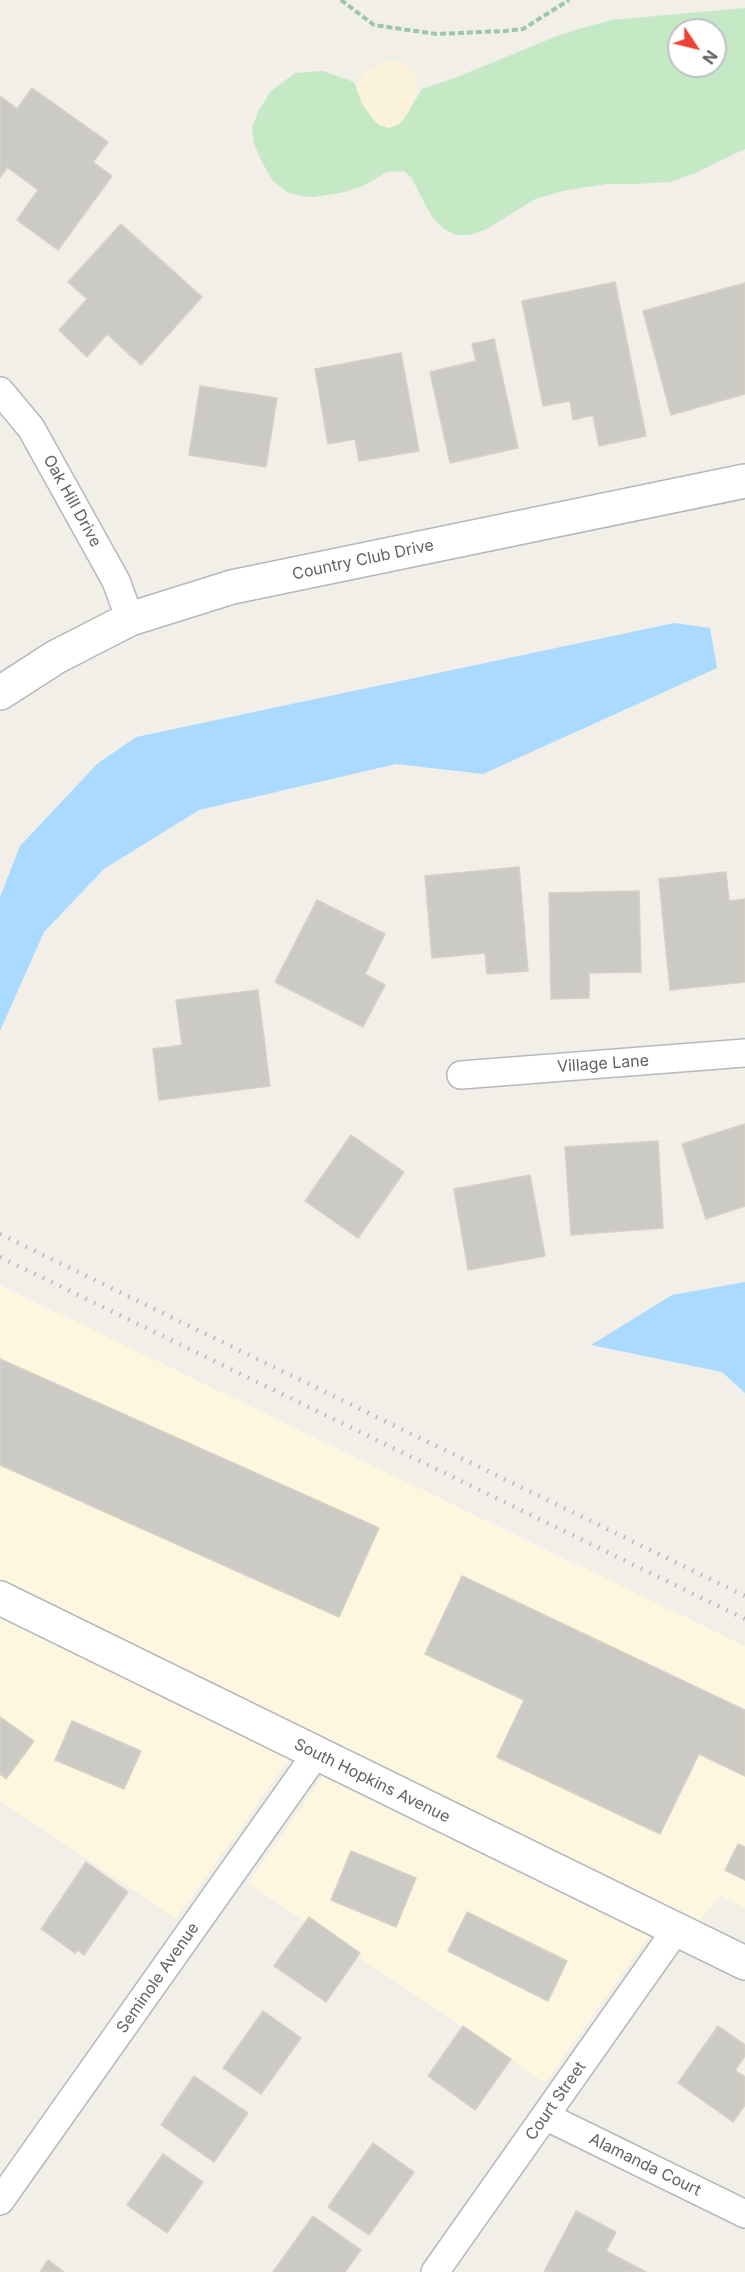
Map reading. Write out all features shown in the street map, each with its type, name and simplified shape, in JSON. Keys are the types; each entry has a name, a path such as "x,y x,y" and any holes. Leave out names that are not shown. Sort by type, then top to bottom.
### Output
{"street":[{"name":"Oak Hill Drive","path":"0,391 31,428 116,581 130,619"},
{"name":"Country Club Drive","path":"0,693 56,657 130,619 232,587 745,481"},
{"name":"Village Lane","path":"461,1075 745,1053"},
{"name":"South Hopkins Avenue","path":"0,1598 745,1964"},
{"name":"Seminole Avenue","path":"0,2201 316,1754"},
{"name":"Court Street","path":"435,2272 676,1930"},
{"name":"Alamanda Court","path":"545,2116 745,2214"}],"path":[{"path":"341,0 374,24 436,34 523,29 569,0"}],"shaded area":[{"path":"0,1285 745,1646 745,1908 720,1896 698,1922 671,1906 669,1908 0,1579"},
{"path":"0,1617 289,1759 176,1919 0,1801"},
{"path":"323,1776 649,1936 545,2083 248,1883"}],"green space":[{"path":"745,8 745,149 693,174 670,182 606,184 563,191 535,199 485,230 470,235 456,235 444,229 432,217 411,177 404,171 387,172 363,186 341,193 313,197 301,196 287,192 272,180 254,144 252,127 259,110 271,91 295,73 323,71 354,82 358,93 389,128 404,119 422,89 562,34 611,20"}],"sand":[{"path":"388,61 400,62 410,68 416,77 418,86 408,113 399,124 389,128 379,125 372,118 361,102 357,86 365,72"}],"water":[{"path":"674,623 710,628 717,668 483,774 396,764 199,810 104,869 44,932 0,1031 0,897 20,846 97,764 136,737"},
{"path":"745,1282 745,1393 722,1372 591,1345 672,1295"}],"building":[{"path":"32,88 108,142 93,162 112,176 58,250 17,220 38,190 7,167 0,178 0,96 17,109"},
{"path":"121,224 202,297 141,365 107,334 87,357 59,330 87,299 68,282"},
{"path":"615,282 646,436 599,446 593,415 573,420 570,401 543,406 522,301"},
{"path":"745,283 745,394 671,415 643,311"},
{"path":"494,339 518,448 450,463 430,372 476,361 472,344"},
{"path":"401,353 419,451 359,461 355,439 328,444 315,369"},
{"path":"200,386 277,398 266,467 189,455"},
{"path":"519,867 528,971 487,974 485,953 432,958 425,876"},
{"path":"726,872 729,901 745,899 745,982 670,990 659,879"},
{"path":"639,891 641,972 589,973 589,998 551,999 549,893"},
{"path":"317,900 385,934 365,974 385,985 363,1027 275,982"},
{"path":"258,990 270,1086 159,1100 153,1049 182,1045 176,1000"},
{"path":"745,1124 745,1206 706,1219 682,1144"},
{"path":"351,1135 404,1172 358,1238 305,1201"},
{"path":"658,1141 663,1228 571,1235 565,1147"},
{"path":"530,1175 545,1256 468,1270 454,1189"},
{"path":"0,1359 379,1528 339,1617 0,1465"},
{"path":"462,1576 745,1710 745,1776 699,1754 660,1834 497,1757 524,1700 425,1654"},
{"path":"0,1717 34,1741 6,1779 0,1774"},
{"path":"72,1721 141,1751 124,1789 55,1760"},
{"path":"738,1844 745,1847 745,1880 725,1870"},
{"path":"351,1851 416,1878 396,1927 331,1900"},
{"path":"86,1862 128,1892 84,1955 78,1950 75,1953 41,1929"},
{"path":"467,1912 567,1961 548,2001 448,1951"},
{"path":"309,1917 360,1953 326,2002 274,1966"},
{"path":"263,2011 301,2038 261,2094 223,2068"},
{"path":"463,2026 511,2059 475,2110 428,2076"},
{"path":"718,2026 745,2045 745,2056 735,2070 745,2077 745,2105 733,2122 678,2083"},
{"path":"194,2076 248,2113 214,2162 161,2125"},
{"path":"373,2143 414,2172 369,2235 328,2207"},
{"path":"163,2154 203,2182 167,2233 127,2205"},
{"path":"576,2211 616,2232 606,2251 646,2272 544,2272"},
{"path":"313,2216 361,2250 345,2272 273,2272"},
{"path":"48,2260 64,2272 40,2272"}],"railway":[{"path":"0,1234 745,1596"},
{"path":"0,1257 745,1619"}]}
